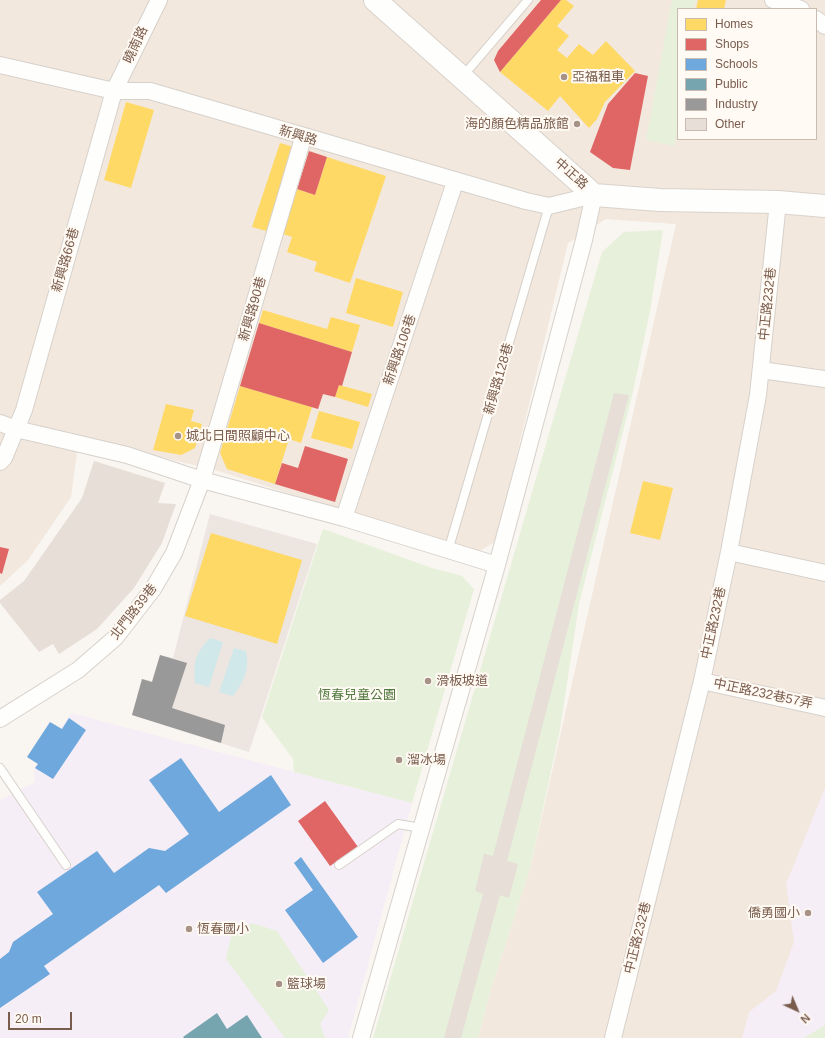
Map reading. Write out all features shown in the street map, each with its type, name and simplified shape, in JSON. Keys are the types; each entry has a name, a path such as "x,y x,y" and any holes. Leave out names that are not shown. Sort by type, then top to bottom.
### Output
{"main road":[{"name":"中正路","path":"375,0 463,76 594,195 660,200 778,202 825,206"}],"street":[{"name":"曉南路","path":"114,91 159,0"},
{"path":"773,0 800,8"},
{"path":"817,20 825,26"},
{"name":"新興路","path":"0,65 114,91 150,91 303,138 519,200 549,206 594,195"},
{"name":"新興路66巷","path":"16,429 24,410 114,91"},
{"name":"新興路90巷","path":"202,480 303,138"},
{"name":"新興路106巷","path":"344,518 455,182"},
{"path":"361,1038 497,565 584,240 594,195"},
{"name":"中正路232巷","path":"613,1038 702,681 729,552 758,395 778,202"},
{"path":"761,370 825,379"},
{"path":"0,423 16,429 127,455 202,480 344,518 497,565"},
{"path":"0,462 4,458 16,429"},
{"name":"北門路39巷","path":"0,719 78,670 115,638 153,589 174,553 202,480"},
{"path":"729,552 825,573"},
{"name":"中正路232巷57弄","path":"702,681 825,708"}],"lane":[{"path":"463,76 528,0"},
{"name":"新興路128巷","path":"448,551 549,206"},
{"path":"0,768 66,865"},
{"path":"339,865 398,824 421,828"}],"shaded area":[{"path":"0,0 825,0 825,1038 478,1038 492,985 530,869 676,224 606,219 568,243 496,541 477,553 218,471 79,437 71,497 28,560 0,586"},
{"path":"210,514 317,544 249,752 132,715 142,679 152,681 160,655 173,658"},
{"name":"恆春國小","path":"71,713 412,803 348,1038 0,1038 0,800 35,782 34,768"},
{"name":"僑勇國小","path":"825,788 825,1038 742,1038 749,1012 776,991 794,942 786,884"}],"green space":[{"path":"672,0 696,0 694,8 677,8 677,133 674,146 646,140"},
{"path":"663,230 650,311 632,396 579,604 560,729 530,869 492,985 478,1038 373,1038 602,252 624,232"},
{"name":"恆春兒童公園","path":"323,529 432,568 462,576 474,589 412,803 294,772 293,759 262,717"},
{"name":"籃球場","path":"252,923 277,931 329,1010 320,1024 325,1038 285,1038 226,959 231,937"},
{"path":"825,1025 825,1038 804,1038"}],"water":[{"path":"210,638 223,642 209,687 195,683 194,669 198,653"},
{"path":"234,648 246,651 247,670 243,680 233,696 219,692"}],"building: Homes":[{"path":"561,0 566,0 574,6 557,26 569,36 557,50 567,58 579,44 593,55 606,41 635,71 605,102 597,119 589,128 560,96 548,111 500,72"},
{"path":"698,0 726,0 724,8 696,8"},
{"path":"126,102 154,110 131,188 104,180"},
{"path":"280,143 294,147 266,231 252,227"},
{"path":"327,157 386,176 350,283 314,271 317,262 287,252 292,237 283,234 297,189 315,195"},
{"path":"356,278 403,292 393,327 346,313"},
{"path":"263,310 327,329 331,317 360,325 352,352 259,323"},
{"path":"339,385 372,394 368,407 335,397"},
{"path":"240,386 312,407 301,443 289,439 275,484 227,469 220,453"},
{"name":"城北日間照顧中心","path":"166,404 194,410 191,421 202,424 195,448 181,455 153,450"},
{"path":"319,411 360,422 352,449 311,438"},
{"path":"643,481 673,488 660,540 630,533"},
{"path":"211,533 302,560 277,644 185,616"}],"building: Shops":[{"path":"541,0 561,0 500,72 494,60 498,51"},
{"path":"635,73 648,76 630,170 613,168 590,152 608,104"},
{"path":"309,151 327,157 315,195 297,189"},
{"path":"259,323 352,352 342,386 339,385 335,397 323,394 318,409 240,386"},
{"path":"305,446 348,459 335,502 275,484 282,463 298,468"},
{"path":"0,547 9,549 2,574 0,573"},
{"path":"325,801 358,847 330,866 298,821"}],"building: Schools":[{"path":"69,718 86,730 53,779 35,768 38,764 27,757 50,722 62,729"},
{"path":"181,758 219,812 271,775 291,805 166,893 159,885 44,966 50,974 0,1008 0,959 9,952 13,942 53,914 37,892 97,851 114,873 149,848 165,851 189,834 149,780"},
{"path":"301,857 358,937 323,963 285,910 313,890 294,863"}],"building: Public":[{"path":"217,1013 227,1029 247,1015 262,1038 183,1037"}],"building: Industry":[{"path":"160,655 187,663 172,708 225,725 221,743 132,715 142,679 152,682"}],"building: Other":[{"path":"614,393 629,395 507,861 518,864 509,898 500,895 461,1038 444,1038 483,894 475,891 484,854 493,856"},
{"path":"94,461 165,483 158,503 176,504 162,543 134,588 97,629 59,654 53,644 39,652 0,603 0,600 24,581 82,498"}],"place":[{"name":"亞福租車","path":"564,77"},
{"name":"海的顏色精品旅館","path":"577,124"},
{"name":"城北日間照顧中心","path":"178,436"},
{"name":"滑板坡道","path":"428,681"},
{"name":"溜冰場","path":"399,760"},
{"name":"僑勇國小","path":"808,913"},
{"name":"恆春國小","path":"189,929"},
{"name":"籃球場","path":"279,984"}]}
